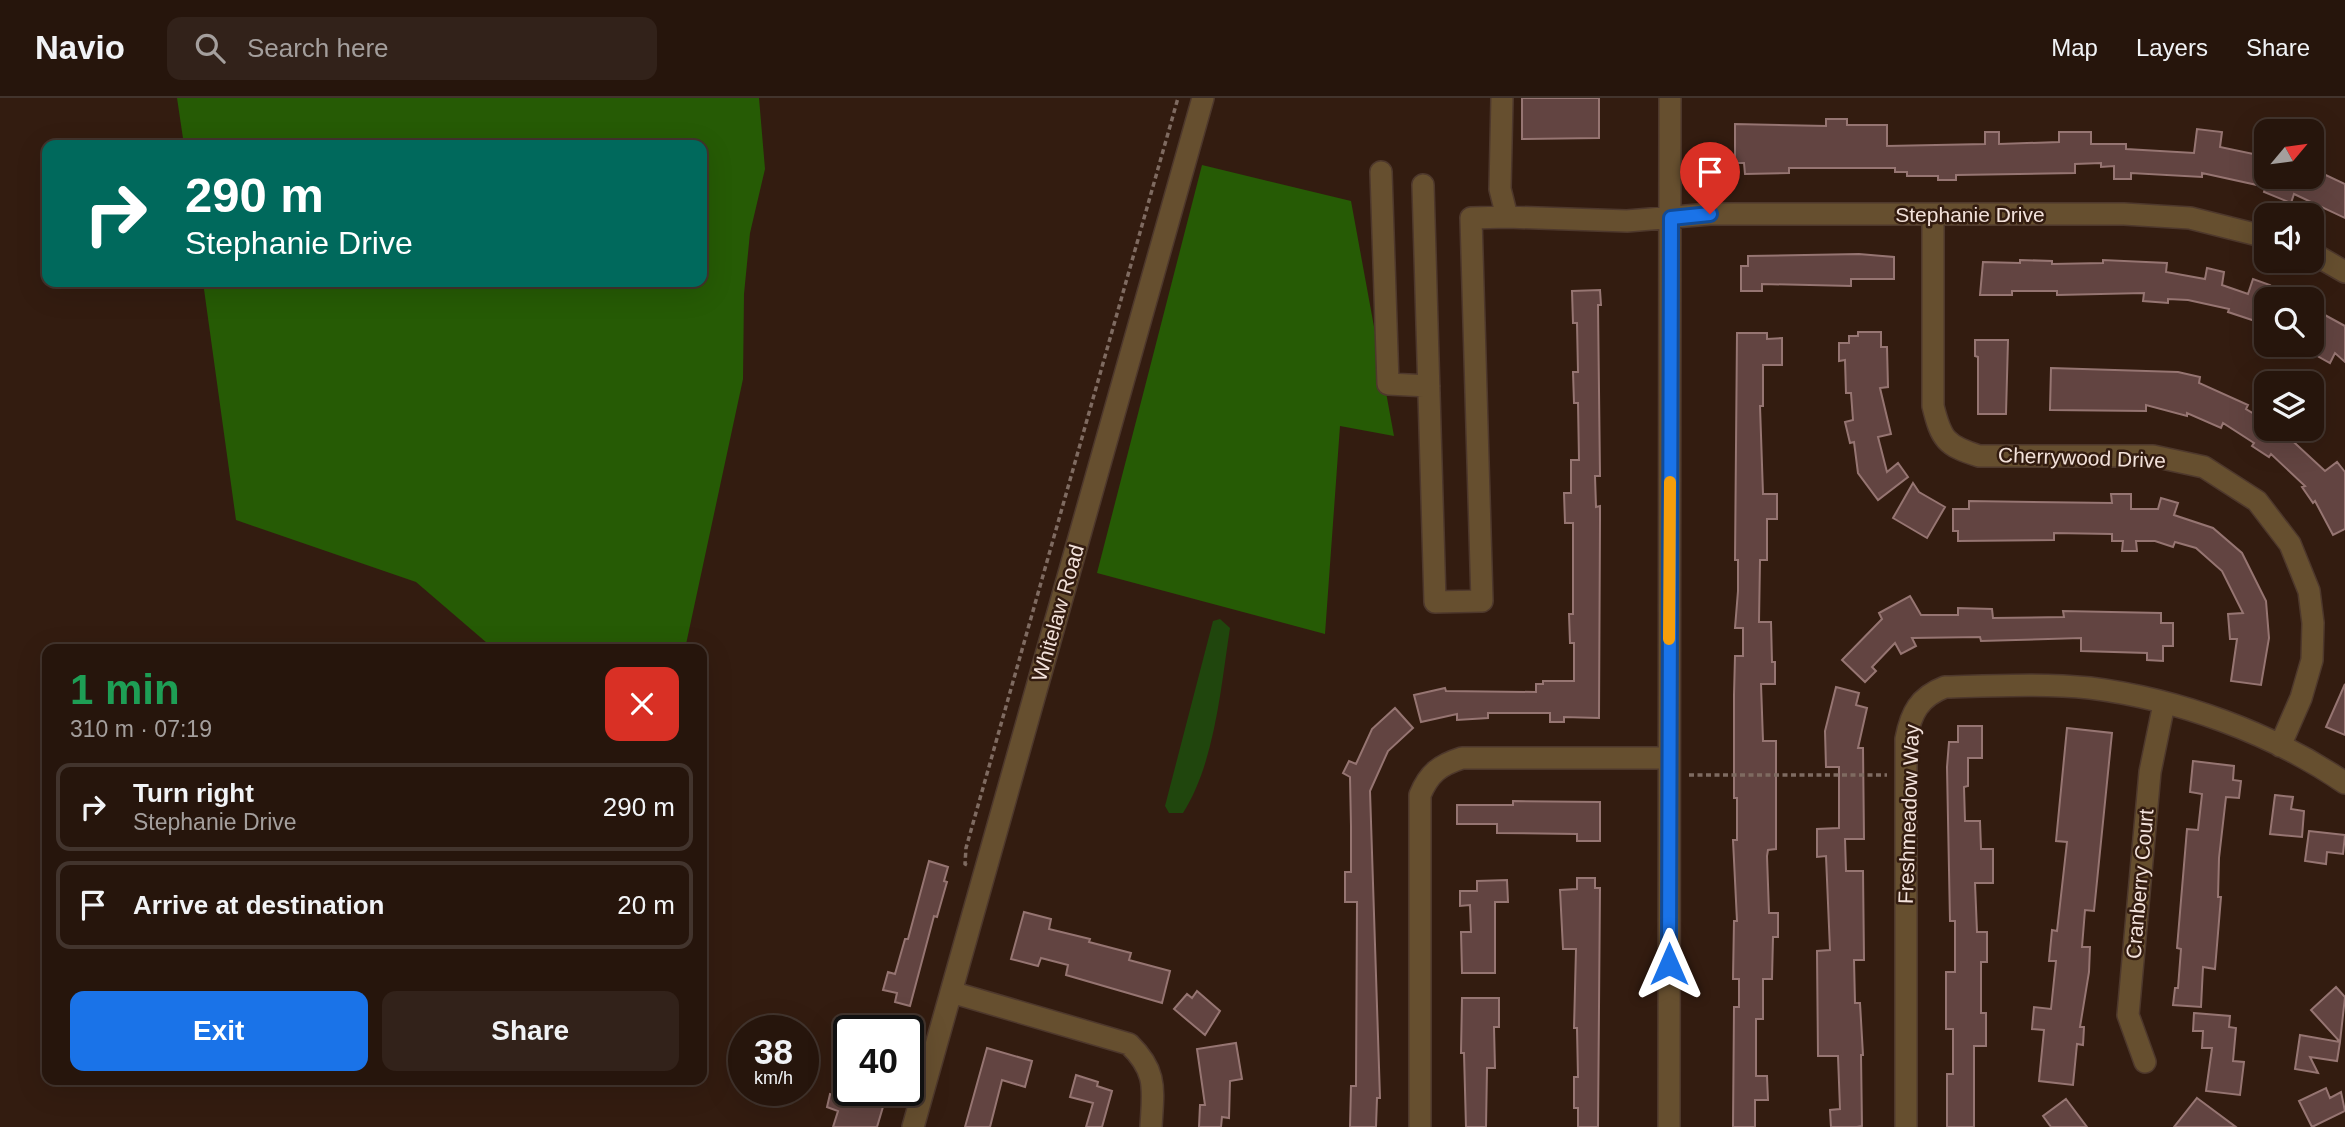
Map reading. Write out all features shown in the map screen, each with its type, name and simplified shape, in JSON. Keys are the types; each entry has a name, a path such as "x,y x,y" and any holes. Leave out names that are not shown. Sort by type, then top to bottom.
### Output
{"street":[{"name":"Whitelaw Road","path":"913,1127 1203,98"},
{"path":"1502,98 1500,189 1507,217"},
{"path":"1669,1127 1670,98"},
{"path":"1381,172 1388,384 1429,386 1423,185"},
{"name":"Stephanie Drive","path":"1429,386 1435,602 1482,601 1472,218 1627,221 1710,214 2124,214 2190,218 2254,234"},
{"name":"Cherrywood Drive","path":"1933,215 1933,406 1939,431 1954,448 1979,456 2153,456 2204,467 2257,501 2290,544 2309,591 2313,623 2312,660 2301,698 2280,746"},
{"path":"2324,260 2345,272"},
{"name":"Freshmeadow Way","path":"1906,1127 1906,775 1911,716 1920,701 1945,687 2066,686 2123,693 2214,718 2280,746 2345,783"},
{"name":"Cranberry Court","path":"2145,1062 2128,1015 2150,772 2164,704"},
{"path":"1420,1127 1420,795 1426,779 1442,764 1462,758 1669,766"},
{"path":"951,992 1129,1044 1145,1060 1153,1081 1151,1127"}],"path":[{"path":"986,870 965,864 966,848 1178,98"},
{"path":"1669,766 1906,775"}],"green space":[{"path":"177,98 759,98 765,169 750,233 744,294 743,379 686,644 488,644 416,582 236,520 204,287 707,287 707,140 183,140"},
{"path":"1202,165 1351,201 1394,436 1340,426 1325,634 1097,573"},
{"path":"1220,619 1230,628 1210,748 1194,793 1183,813 1169,813 1165,806 1213,621"}],"building":[{"path":"1522,98 1599,98 1599,138 1522,139"},
{"path":"1826,119 1847,119 1847,125 1887,125 1887,146 1985,144 1985,132 1999,132 1999,144 2059,142 2059,132 2091,132 2091,144 2126,144 2126,149 2194,153 2197,129 2222,132 2220,147 2254,154 2254,184 2202,173 2202,177 2131,173 2131,179 2114,179 2114,166 2101,167 2101,163 2075,164 2075,173 1956,175 1956,180 1938,180 1938,176 1907,176 1907,172 1895,172 1895,168 1789,168 1789,173 1745,174 1744,163 1735,163 1735,124 1826,126"},
{"path":"2324,174 2345,184 2345,218 2324,208 2324,203 2313,203 2294,194 2291,203 2264,192 2265,189 2324,189"},
{"path":"1859,254 1894,257 1894,279 1851,279 1851,286 1762,284 1762,291 1741,291 1741,266 1748,266 1748,256"},
{"path":"2020,260 2052,261 2052,264 2103,263 2103,260 2167,263 2166,272 2205,279 2207,268 2224,272 2222,285 2248,294 2253,279 2270,285 2254,287 2254,321 2228,312 2229,309 2188,300 2168,299 2168,303 2143,301 2144,293 2057,295 2057,291 2012,291 2012,295 1980,295 1983,262 2020,263"},
{"path":"1600,290 1600,476 1595,476 1596,507 1600,506 1599,718 1564,717 1564,722 1550,722 1550,713 1488,713 1488,718 1457,720 1457,714 1421,722 1414,695 1445,688 1446,691 1536,692 1536,684 1543,684 1543,681 1574,681 1574,643 1570,643 1569,614 1573,614 1573,523 1565,523 1564,493 1571,493 1571,460 1579,460 1578,403 1574,403 1573,372 1578,372 1577,323 1573,323 1572,291"},
{"path":"2324,315 2345,326 2345,362 2335,353 2330,363 2319,357 2324,357"},
{"path":"1858,332 1881,332 1881,347 1887,347 1888,387 1880,388 1891,434 1878,437 1887,472 1898,463 1908,477 1878,500 1858,473 1854,442 1850,443 1845,422 1853,420 1851,393 1846,393 1845,360 1839,361 1839,343 1849,343 1849,336 1858,336"},
{"path":"1737,333 1767,333 1767,339 1782,338 1782,365 1763,365 1763,406 1760,406 1763,494 1777,494 1777,519 1767,519 1767,560 1760,560 1759,622 1771,622 1772,662 1775,662 1775,684 1761,684 1763,741 1776,741 1776,849 1768,850 1767,856 1769,913 1778,913 1778,937 1773,937 1772,979 1763,979 1763,1019 1756,1019 1756,1076 1767,1076 1768,1100 1755,1100 1755,1127 1733,1127 1734,1007 1739,1007 1739,979 1733,979 1734,921 1737,921 1733,840 1737,840 1737,798 1734,798 1734,695 1735,656 1743,656 1743,628 1735,628 1738,591 1738,560 1735,560"},
{"path":"1975,340 2008,340 2006,414 1978,414 1978,357 1975,356"},
{"path":"2051,368 2178,372 2200,377 2199,383 2248,405 2246,409 2254,414 2254,441 2293,441 2325,471 2337,462 2345,472 2345,529 2333,535 2315,501 2313,503 2302,487 2305,486 2271,454 2269,457 2252,446 2254,443 2223,423 2221,428 2187,413 2187,416 2146,405 2146,411 2050,410"},
{"path":"1913,483 1919,492 1945,507 1927,538 1893,518"},
{"path":"2111,494 2131,494 2131,509 2158,509 2161,498 2178,503 2174,515 2213,528 2242,553 2266,601 2269,638 2261,685 2231,681 2237,639 2230,639 2228,614 2243,613 2222,571 2196,548 2175,542 2173,547 2155,541 2136,541 2137,551 2122,551 2123,541 2112,541 2112,534 2054,533 2054,540 1958,541 1958,531 1953,531 1953,509 1969,509 1969,501 2112,503"},
{"path":"1910,596 1921,615 1958,615 1958,608 1992,609 1993,618 2064,617 2063,611 2161,613 2161,623 2173,623 2173,646 2163,646 2163,661 2147,660 2147,653 2081,651 2081,638 1981,641 1980,637 1912,638 1916,646 1901,654 1895,643 1872,667 1876,671 1865,682 1842,660 1882,619 1879,613"},
{"path":"2345,684 2345,735 2326,727"},
{"path":"1836,687 1859,693 1856,705 1867,708 1858,748 1863,748 1864,839 1845,839 1846,871 1863,871 1864,960 1854,960 1855,1003 1860,1003 1863,1055 1862,1126 1857,1127 1831,1127 1830,1110 1840,1109 1838,1056 1818,1056 1817,951 1830,950 1826,856 1817,857 1817,829 1839,828 1839,767 1826,767 1825,731"},
{"path":"1395,708 1413,728 1388,751 1370,791 1380,1098 1377,1098 1376,1127 1350,1127 1351,1086 1356,1086 1357,902 1345,902 1345,872 1351,872 1351,826 1350,777 1343,773 1349,761 1356,764 1372,729"},
{"path":"1958,726 1982,726 1982,758 1968,758 1968,786 1964,787 1965,821 1980,821 1981,849 1993,849 1993,883 1975,883 1977,932 1987,932 1987,962 1981,962 1981,1013 1986,1013 1986,1046 1974,1046 1974,1127 1947,1127 1947,1074 1953,1074 1953,1029 1946,1029 1946,972 1955,972 1955,921 1950,921 1947,767 1949,742 1958,742"},
{"path":"2067,728 2112,733 2094,911 2085,910 2082,947 2090,947 2089,972 2080,1027 2084,1027 2083,1045 2077,1044 2073,1085 2039,1081 2044,1030 2032,1029 2034,1007 2051,1009 2056,961 2049,961 2052,930 2057,931 2067,842 2056,841"},
{"path":"2193,761 2234,766 2233,780 2241,781 2239,798 2226,797 2219,858 2218,897 2221,897 2215,969 2203,967 2201,1007 2173,1005 2175,988 2178,988 2181,949 2177,948 2187,829 2198,830 2202,794 2190,792"},
{"path":"2275,795 2293,797 2291,809 2304,811 2302,837 2270,834"},
{"path":"1513,801 1600,802 1600,841 1577,841 1577,834 1497,833 1497,824 1457,824 1457,805 1513,805"},
{"path":"2309,831 2345,835 2343,854 2327,852 2326,864 2305,861"},
{"path":"929,861 948,867 944,881 947,882 937,917 934,916 910,1006 895,1002 897,993 883,990 888,972 895,974 905,939 908,939"},
{"path":"1577,878 1595,878 1595,888 1600,888 1598,1127 1578,1127 1578,1108 1574,1108 1574,1077 1578,1077 1577,1028 1574,1028 1576,949 1563,949 1560,890 1577,889"},
{"path":"1507,880 1508,902 1495,902 1495,973 1462,973 1461,932 1471,932 1470,905 1460,906 1460,891 1477,891 1477,881"},
{"path":"1024,912 1051,919 1049,929 1131,953 1129,960 1170,971 1162,1003 1066,975 1068,965 1041,958 1038,966 1011,959"},
{"path":"2336,987 2345,997 2340,1042 2311,1010"},
{"path":"1197,991 1220,1011 1205,1035 1174,1009 1187,994 1192,998"},
{"path":"1462,998 1499,998 1499,1027 1494,1027 1495,1068 1487,1068 1486,1127 1466,1127 1464,1053 1461,1053"},
{"path":"2194,1013 2230,1016 2229,1027 2236,1028 2233,1061 2244,1062 2240,1095 2206,1091 2212,1048 2202,1048 2203,1031 2193,1031"},
{"path":"2300,1035 2340,1042 2337,1061 2310,1057 2318,1073 2295,1069"},
{"path":"1236,1043 1242,1079 1230,1081 1229,1118 1222,1117 1221,1127 1199,1127 1200,1105 1205,1105 1197,1049"},
{"path":"987,1048 1032,1061 1025,1087 1002,1080 990,1127 965,1127"},
{"path":"1076,1075 1098,1082 1097,1086 1112,1091 1102,1127 1086,1127 1093,1103 1070,1097"},
{"path":"2326,1088 2330,1098 2341,1092 2345,1111 2312,1127 2299,1101"},
{"path":"830,1094 833,1095 833,1106 883,1106 877,1127 833,1127 838,1111 827,1107"},
{"path":"2197,1098 2236,1127 2174,1127"},
{"path":"2066,1099 2087,1127 2051,1127 2043,1116"}],"slow traffic":[{"path":"1669,639 1670,482"}],"route":[{"path":"1669,964 1671,218 1710,214"}]}
